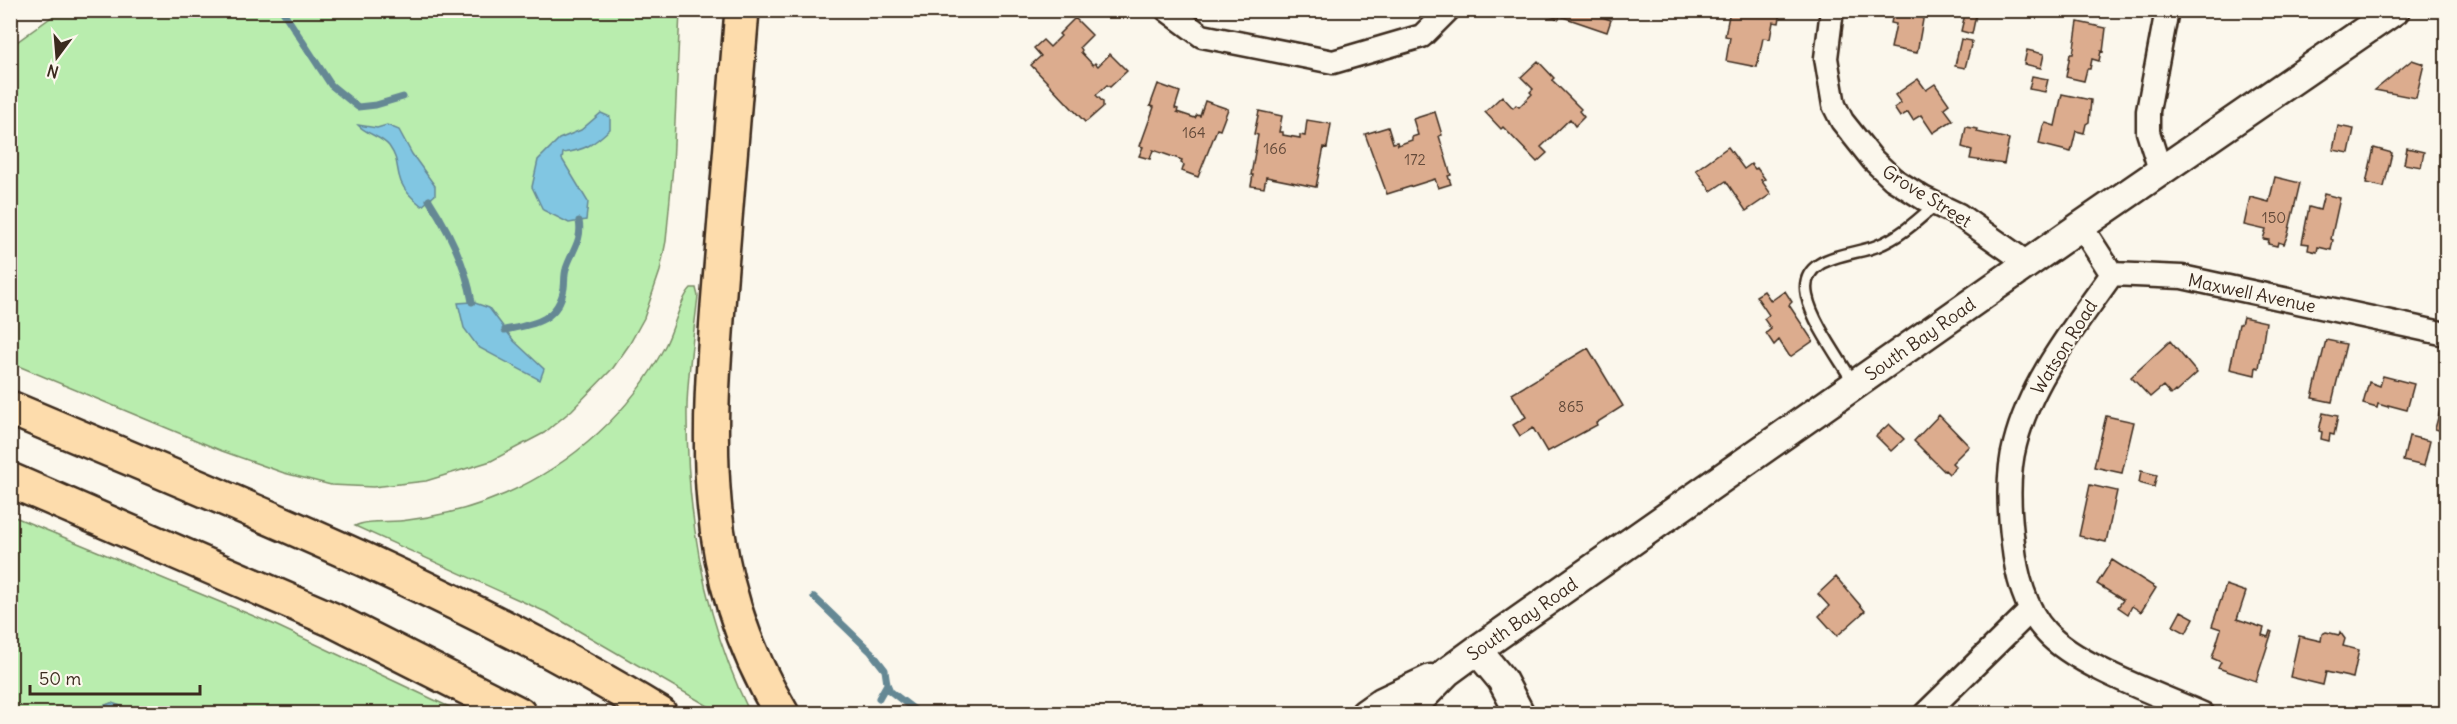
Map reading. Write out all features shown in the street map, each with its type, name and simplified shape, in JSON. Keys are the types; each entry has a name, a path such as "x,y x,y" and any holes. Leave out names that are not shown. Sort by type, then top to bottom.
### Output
{"highway":[{"path":"742,10 712,391 711,467 718,536 731,598 752,656 782,714"},
{"path":"10,408 401,577 550,651 660,714"},
{"path":"10,480 322,615 408,656 519,714"}],"street":[{"path":"1167,10 1202,36 1333,62 1422,36 1448,10"},
{"name":"Grove Street","path":"1832,10 1826,58 1834,105 1842,121 1873,160 1893,179 1959,215 2027,263"},
{"path":"2161,173 2148,132 2148,111 2167,10"},
{"name":"South Bay Road","path":"1406,714 1447,672 1477,650 2080,226 2161,173 2396,10"},
{"path":"2080,226 2112,274"},
{"name":"Maxwell Avenue","path":"2112,274 2182,277 2446,334"},
{"name":"Watson Road","path":"2112,274 2055,356 2029,403 2014,445 2008,508 2015,565 2031,610 2045,632 2062,647 2109,673 2203,714"},
{"path":"1925,714 2031,610"},
{"path":"1477,650 1502,680 1520,714"},
{"name":"South Bay Road","path":"1365,714 1382,702 1447,672"}],"lane":[{"path":"1856,385 1816,318 1807,297 1806,287 1810,274 1817,264 1877,246 1908,230 1936,204"}],"green space":[{"path":"60,11 680,11 673,166 666,241 660,271 644,318 629,345 613,368 572,410 544,433 491,461 426,481 373,487 331,485 284,473 222,451 11,363 10,47"},
{"path":"691,288 696,288 698,296 687,406 687,446 694,525 700,564 720,640 750,713 720,713 548,613 355,526 402,521 470,507 505,494 554,468 598,433 635,393 665,346 684,299"},
{"path":"10,515 273,624 462,713 142,714 111,703 98,708 101,713 11,713"}],"water":[{"path":"601,113 610,117 610,129 589,146 563,153 562,159 588,202 586,220 569,223 543,210 532,187 538,160 559,139 581,130"},
{"path":"358,125 377,128 387,125 399,130 412,154 435,186 435,195 422,206 413,198 401,182 396,160 389,146"},
{"path":"472,302 489,308 514,341 544,369 540,380 478,347 464,328 458,303"},
{"path":"111,703 142,713 101,713 98,708"}],"building":[{"path":"1605,10 1602,17 1611,20 1607,32 1560,16 1559,19 1537,11"},
{"path":"1730,10 1781,12 1779,23 1773,22 1770,39 1763,38 1757,67 1726,61 1730,37 1725,36"},
{"path":"1894,10 1931,10 1930,15 1924,14 1917,53 1891,48 1896,24 1891,23"},
{"path":"1966,10 1977,10 1972,34 1961,31"},
{"path":"1075,18 1092,35 1080,47 1081,52 1093,65 1095,63 1098,66 1110,54 1127,71 1110,87 1107,85 1096,95 1103,102 1103,107 1085,122 1031,65 1041,56 1034,48 1043,40 1050,47"},
{"path":"2078,22 2106,28 2103,52 2101,51 2099,61 2092,59 2084,81 2066,77 2070,54 2073,54"},
{"path":"1961,39 1972,41 1965,68 1955,66"},
{"path":"2027,50 2044,54 2041,68 2024,64"},
{"path":"2412,60 2424,64 2416,98 2375,90"},
{"path":"1538,61 1554,78 1552,80 1581,109 1579,111 1584,117 1575,126 1570,119 1541,147 1547,153 1537,162 1485,112 1502,96 1513,108 1516,105 1519,107 1532,94 1530,92 1533,89 1521,77"},
{"path":"2032,76 2048,79 2045,92 2029,89"},
{"path":"1918,79 1926,90 1935,84 1949,104 1944,108 1953,120 1933,133 1921,115 1913,120 1908,112 1900,117 1894,108 1901,103 1895,95"},
{"path":"1158,84 1180,92 1175,108 1178,109 1177,112 1195,118 1197,115 1200,116 1205,101 1228,109 1220,130 1217,129 1198,177 1182,171 1184,165 1181,163 1182,160 1153,150 1150,159 1139,156 1143,147 1140,146 1154,107 1150,106"},
{"path":"2062,94 2091,100 2089,122 2086,124 2084,133 2076,131 2071,152 2039,144 2043,126 2046,123 2055,126"},
{"path":"1259,111 1282,116 1279,132 1283,132 1283,135 1300,138 1300,135 1305,136 1307,120 1331,124 1316,187 1266,177 1264,188 1251,186 1258,135 1254,134"},
{"path":"1435,112 1442,135 1439,136 1451,175 1448,176 1451,184 1438,188 1435,179 1387,194 1365,134 1388,127 1393,143 1397,142 1398,145 1418,135 1413,119"},
{"path":"2338,126 2354,129 2349,153 2333,150"},
{"path":"1966,127 1978,129 1977,132 2009,139 2004,164 1970,159 1972,150 1962,147"},
{"path":"1728,147 1744,169 1751,164 1755,169 1757,168 1765,179 1761,180 1771,194 1746,211 1726,181 1711,191 1696,170"},
{"path":"2374,148 2392,153 2384,187 2366,183"},
{"path":"2407,148 2424,152 2421,167 2404,164"},
{"path":"2275,177 2300,183 2288,234 2284,244 2278,242 2277,246 2268,244 2269,240 2263,239 2266,230 2244,225 2250,197 2269,202"},
{"path":"2324,194 2340,198 2331,239 2333,240 2331,250 2318,247 2317,252 2308,250 2309,244 2302,243 2309,207 2320,210"},
{"path":"1764,291 1771,301 1785,291 1792,302 1789,305 1813,341 1790,357 1779,340 1774,345 1766,333 1771,329 1764,319 1769,315 1756,296"},
{"path":"2243,317 2266,322 2259,368 2256,367 2255,375 2230,369 2239,324"},
{"path":"2326,340 2346,344 2332,402 2312,398"},
{"path":"2170,341 2197,373 2171,395 2163,386 2150,397 2131,377"},
{"path":"1588,348 1623,406 1596,423 1597,425 1547,452 1533,428 1520,436 1513,425 1526,417 1512,394"},
{"path":"2383,376 2414,384 2407,410 2388,405 2388,407 2378,404 2377,408 2363,404 2369,382 2380,386"},
{"path":"2446,392 2446,432 2435,429"},
{"path":"2323,413 2338,416 2334,435 2330,434 2329,441 2321,439 2322,432 2319,431"},
{"path":"1939,415 1969,446 1952,463 1956,467 1949,474 1914,441"},
{"path":"2106,416 2134,422 2122,473 2094,467"},
{"path":"1889,424 1904,439 1891,451 1876,436"},
{"path":"2409,436 2430,441 2424,466 2403,461"},
{"path":"2141,471 2157,475 2154,487 2139,483"},
{"path":"2090,485 2117,491 2106,542 2079,536"},
{"path":"2112,560 2156,588 2141,612 2132,606 2128,614 2118,607 2123,600 2097,584"},
{"path":"1836,577 1865,611 1837,636 1819,616 1829,606 1818,594"},
{"path":"2226,585 2246,592 2237,619 2264,628 2262,635 2268,637 2270,631 2272,632 2256,681 2218,668 2221,662 2212,658 2221,629 2212,626"},
{"path":"2181,611 2194,618 2186,633 2173,626"},
{"path":"2326,632 2339,635 2340,632 2345,639 2343,646 2359,650 2353,678 2326,672 2323,685 2290,677 2299,636 2321,641 2322,634"},
{"path":"2037,707 2052,714 2034,714"}],"waterway":[{"path":"282,10 331,85 358,107 376,105 403,97"},
{"path":"429,200 456,249 466,275 472,302"},
{"path":"505,330 535,323 556,308 564,288 566,269 578,240 579,221"},
{"path":"814,597 871,652 885,670 890,691 920,714"},
{"path":"879,698 887,684"}]}
